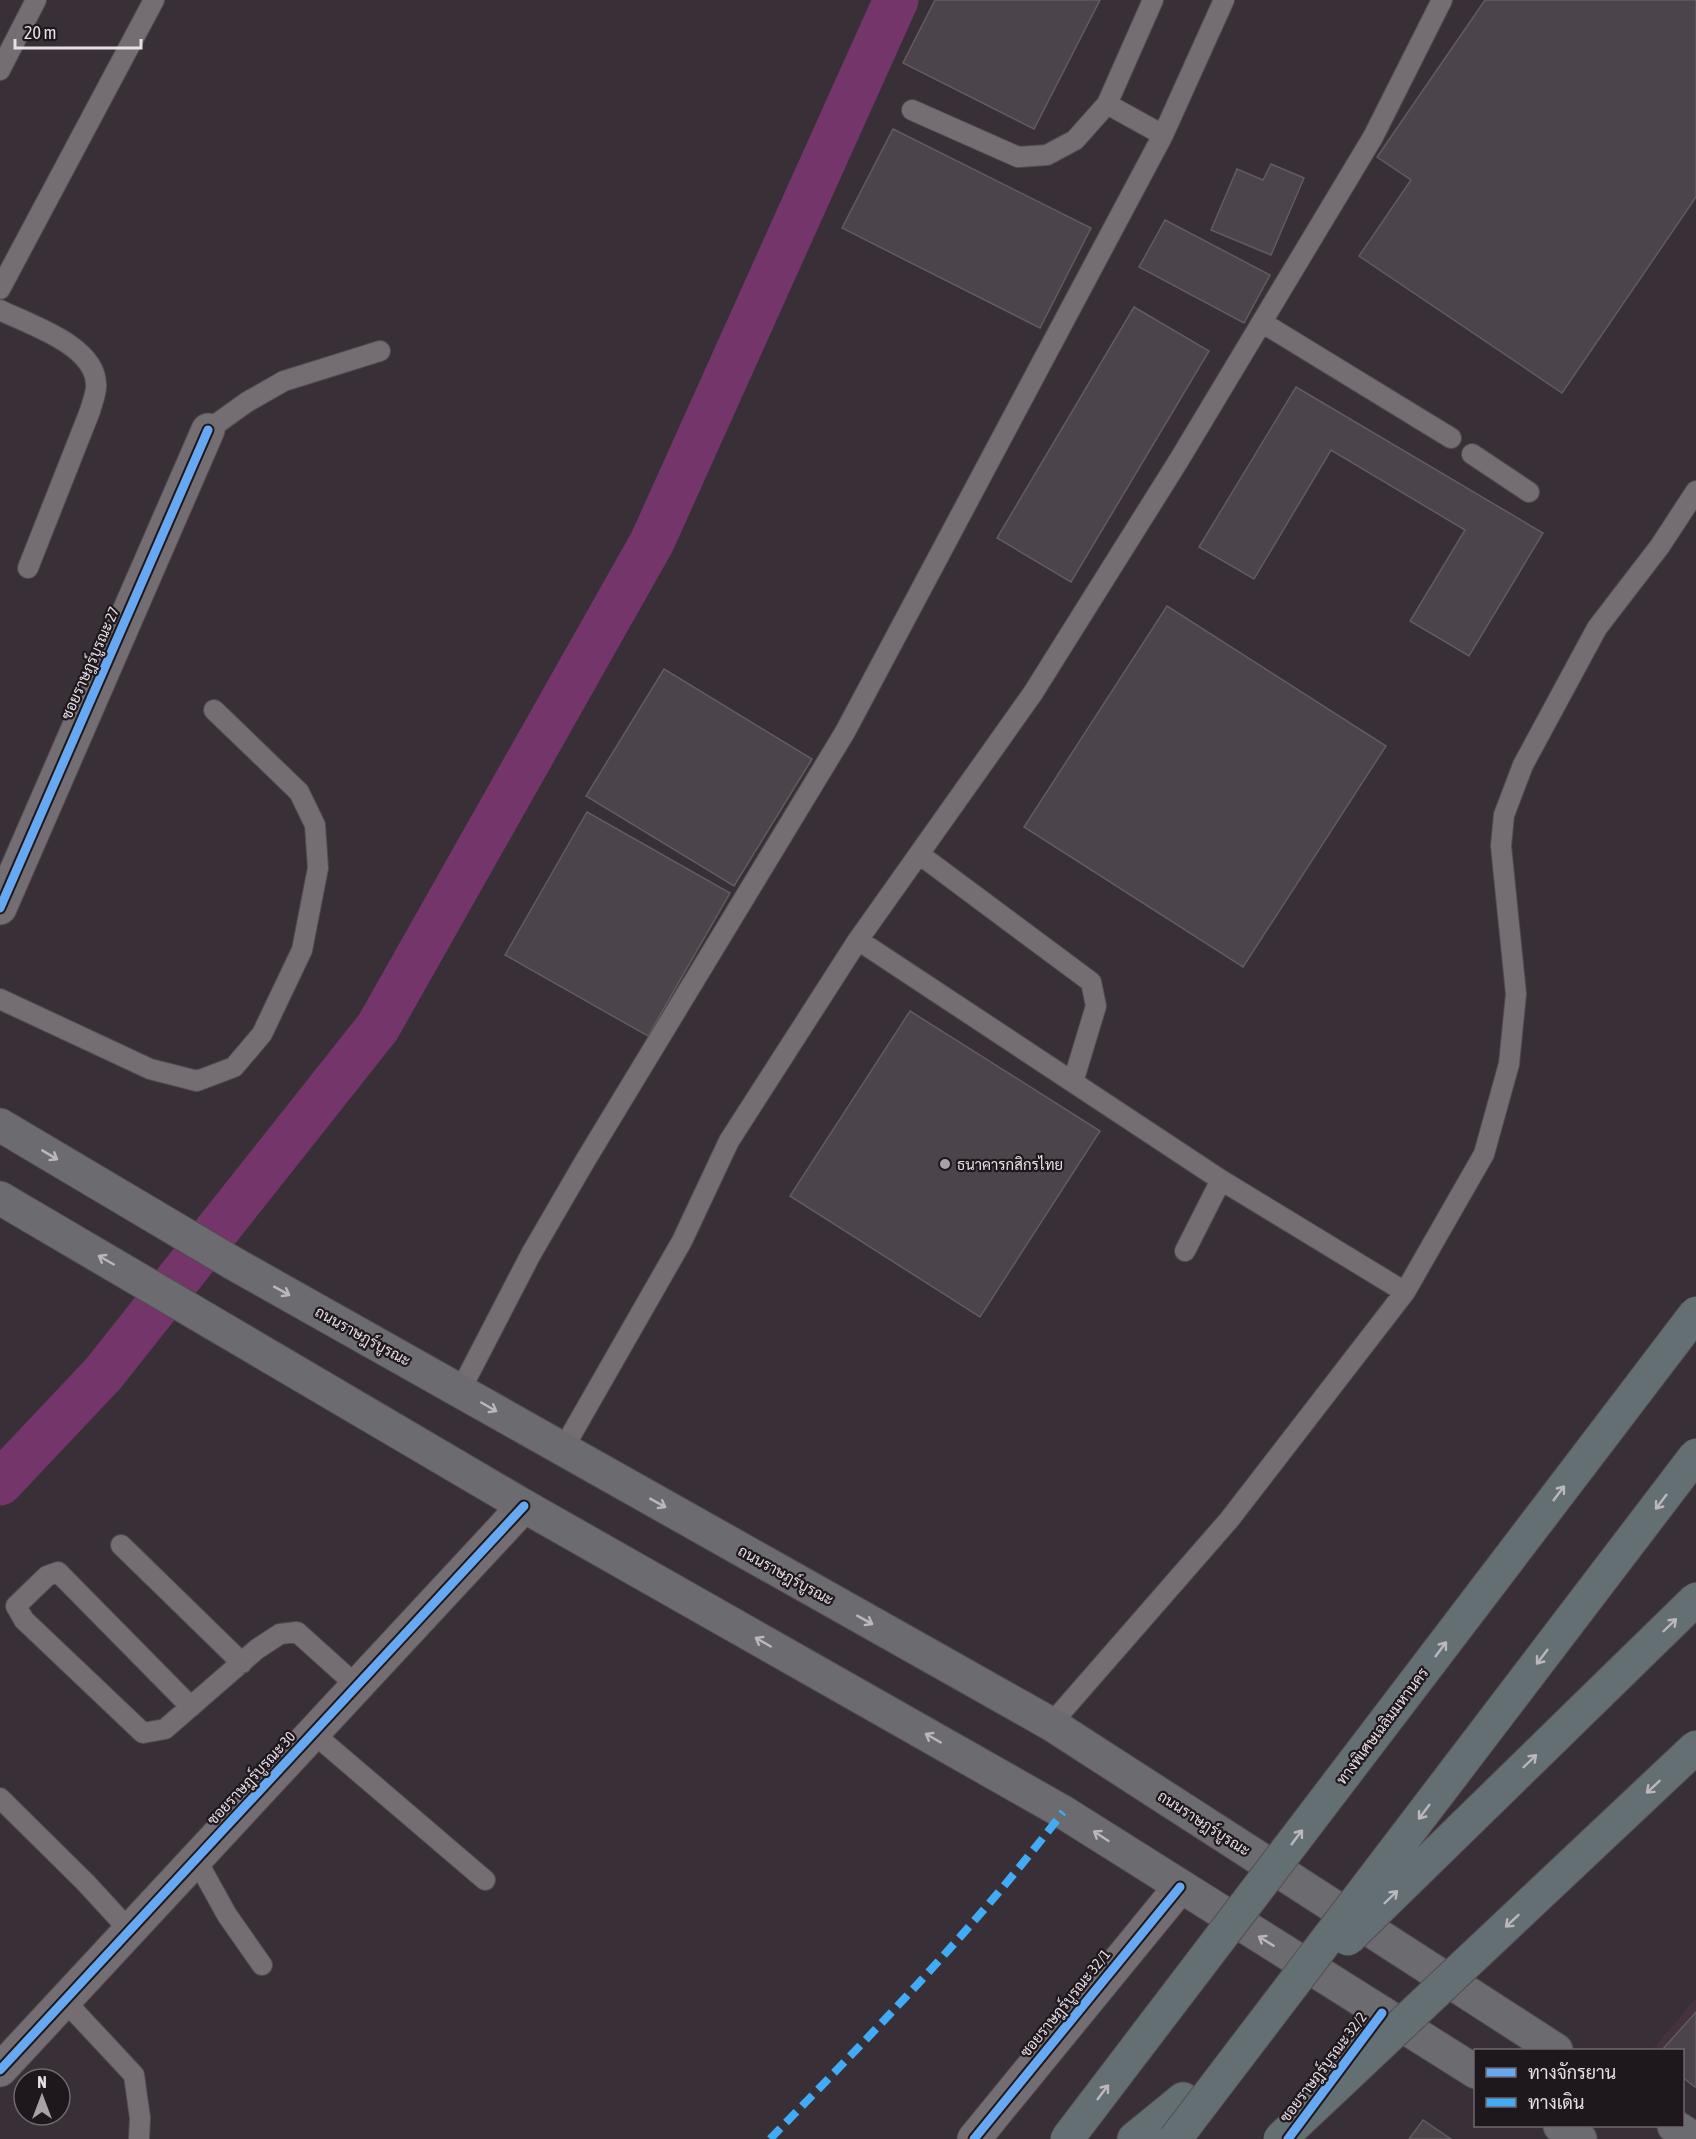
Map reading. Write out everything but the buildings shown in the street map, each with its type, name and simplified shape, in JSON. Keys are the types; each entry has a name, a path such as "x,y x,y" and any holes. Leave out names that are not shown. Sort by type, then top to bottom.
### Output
{"highway":[{"name":"ทางพิเศษเฉลิมมหานคร","path":"1067,2139 1696,1313"},
{"path":"1174,2139 1696,1455"},
{"path":"1142,2139 1696,1599"},
{"path":"1280,2139 1696,1747"},
{"path":"1134,2139 1183,2099"}],"main road":[{"name":"ถนนราษฎร์บูรณะ","path":"0,1125 231,1262 1051,1724 1554,2049"},
{"path":"0,1198 524,1506 1063,1812 1474,2071"},
{"path":"1561,2127 1580,2139"},
{"path":"1676,2127 1695,2139"}],"street":[{"name":"ซอยราษฎร์บูรณะ 27","path":"0,908 208,430"},
{"name":"ซอยราษฎร์บูรณะ 30","path":"0,2070 524,1506"},
{"name":"ซอยราษฎร์บูรณะ 32/1","path":"974,2139 1180,1887"},
{"name":"ซอยราษฎร์บูรณะ 32/2","path":"1288,2139 1382,2013"},
{"path":"1547,2139 1558,2127"}],"lane":[{"path":"0,70 36,0"},
{"path":"0,289 154,0"},
{"path":"912,110 1018,157 1047,155 1075,141 1107,104 1153,0"},
{"path":"460,1390 531,1254 585,1161 844,732 1163,135 1224,0"},
{"path":"563,1449 682,1241 729,1141 858,940 1033,693 1263,323 1373,137 1442,0"},
{"path":"1107,104 1163,135"},
{"path":"0,310 79,349 92,364 97,384 90,411 28,568"},
{"path":"1263,323 1450,438"},
{"path":"208,430 248,402 284,381 380,351"},
{"path":"1473,454 1529,492"},
{"path":"1051,1724 1229,1520 1405,1292 1484,1154 1509,1064 1516,994 1501,846 1504,815 1523,765 1597,628 1660,546 1696,490"},
{"path":"0,999 150,1070 197,1081 234,1067 262,1034 302,950 318,868 315,825 299,792 214,710"},
{"path":"919,854 1091,982 1096,1006 1073,1082"},
{"path":"858,940 1221,1180 1405,1292"},
{"path":"1185,1251 1221,1180"},
{"path":"121,1545 242,1663"},
{"path":"190,1707 58,1572 47,1576 16,1606 24,1620 142,1733 165,1729 242,1663 280,1634 297,1632 357,1686"},
{"path":"313,1733 485,1880"},
{"path":"0,1798 86,1883 130,1931"},
{"path":"196,1859 227,1915 262,1965"},
{"path":"64,2000 134,2075 140,2118 139,2139"}],"shaded area":[{"path":"1696,1998 1696,2076 1684,2054 1684,2049 1653,2049"}],"waterway":[{"path":"0,1483 103,1374 378,1027 652,542 896,0"}],"marked path":[{"path":"770,2139 958,1939 1063,1812"}],"cycle path":[{"path":"0,908 208,430"},
{"path":"0,2070 524,1506"},
{"path":"974,2139 1180,1887"},
{"path":"1288,2139 1382,2013"}],"place":[{"name":"ธนาคารกสิกรไทย","path":"945,1164"}]}
